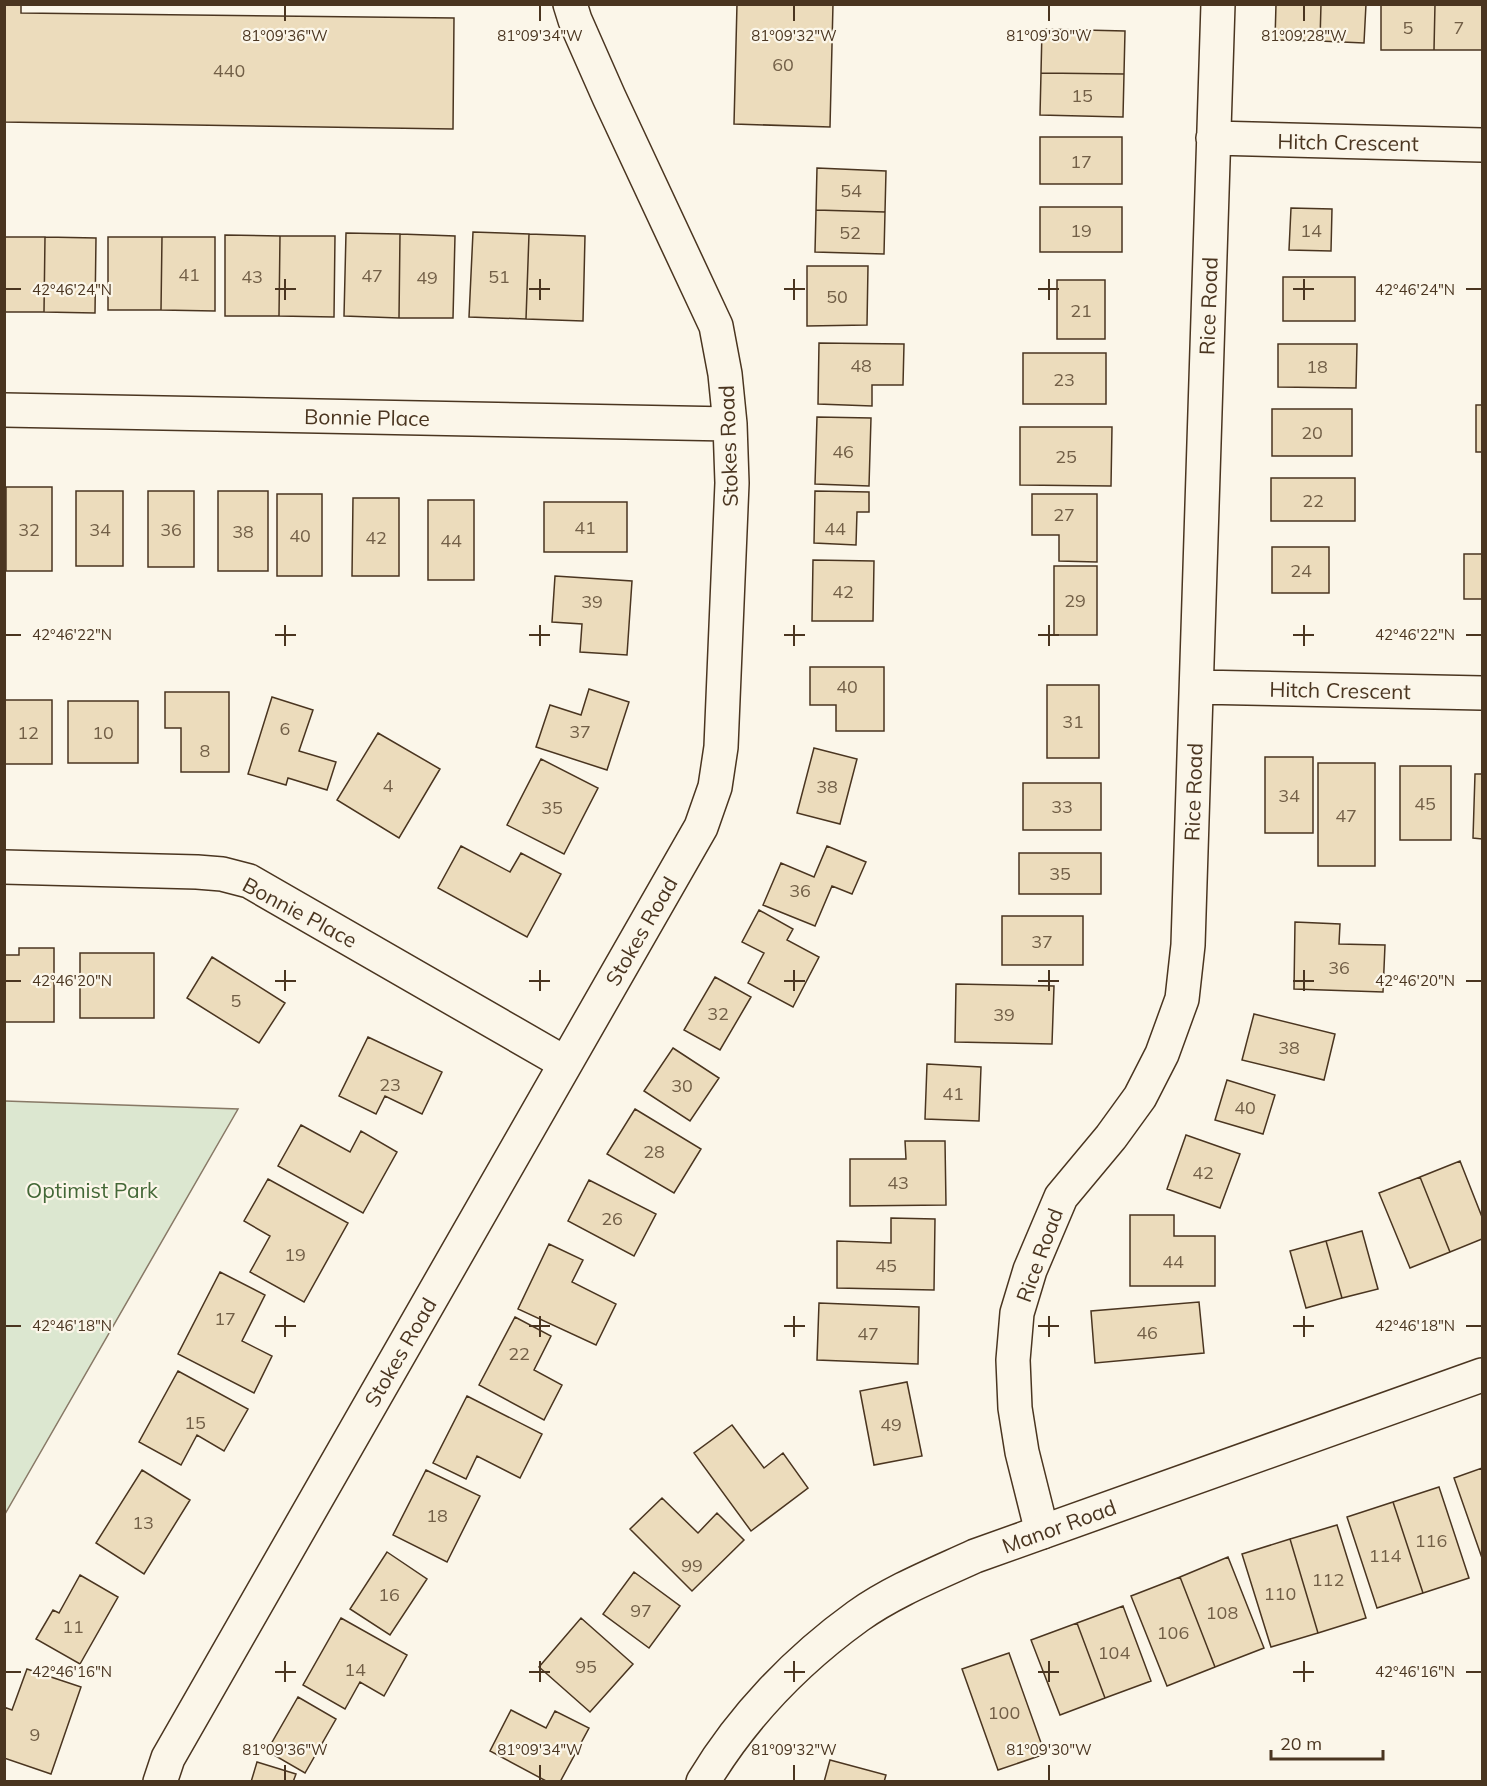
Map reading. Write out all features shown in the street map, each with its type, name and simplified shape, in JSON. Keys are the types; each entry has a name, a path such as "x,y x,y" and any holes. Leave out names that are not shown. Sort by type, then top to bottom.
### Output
{"street":[{"name":"Stokes Road","path":"160,1782 168,1758 701,827 716,787 721,747 732,483 725,374 716,326 604,86 570,4"},
{"name":"Rice Road","path":"1042,1532 1022,1452 1015,1408 1013,1360 1017,1313 1030,1270 1060,1197 1111,1137 1140,1097 1162,1054 1182,999 1188,945 1218,4"},
{"name":"Hitch Crescent","path":"1213,138 1482,145"},
{"name":"Bonnie Place","path":"4,410 730,424"},
{"name":"Hitch Crescent","path":"1197,687 1482,693"},
{"name":"Bonnie Place","path":"4,867 197,872 222,874 249,881 565,1063"},
{"name":"Manor Road","path":"703,1782 720,1754 763,1701 811,1656 859,1616 913,1585 975,1556 1482,1375"}],"green space":[{"name":"Optimist Park","path":"4,1101 238,1109 5,1514"}],"building":[{"path":"4,4 21,4 21,13 454,18 453,129 4,122"},
{"path":"737,4 833,4 830,127 734,124"},
{"path":"1276,4 1321,4 1320,41 1275,40"},
{"path":"1321,4 1366,4 1364,43 1320,41"},
{"path":"1381,4 1435,4 1434,50 1381,50"},
{"path":"1435,4 1482,4 1482,50 1434,50"},
{"path":"1042,29 1125,31 1124,74 1041,73"},
{"path":"1041,73 1124,74 1123,117 1040,115"},
{"path":"1040,137 1122,137 1122,184 1040,184"},
{"path":"817,168 886,171 885,212 816,210"},
{"path":"1040,207 1122,207 1122,252 1040,252"},
{"path":"1291,208 1332,209 1331,251 1289,250"},
{"path":"816,210 885,212 884,254 815,252"},
{"path":"473,232 529,234 526,319 469,317"},
{"path":"346,233 400,234 399,318 344,316"},
{"path":"400,234 455,236 453,318 399,318"},
{"path":"529,234 585,236 583,321 526,319"},
{"path":"225,235 280,236 279,316 225,316"},
{"path":"280,236 335,236 334,317 279,316"},
{"path":"4,237 45,237 44,312 4,312"},
{"path":"45,237 96,238 95,313 44,312"},
{"path":"108,237 162,237 161,310 108,310"},
{"path":"162,237 215,237 215,311 161,310"},
{"path":"807,266 868,266 867,325 807,326"},
{"path":"1283,277 1355,277 1355,321 1283,321"},
{"path":"1057,280 1105,280 1105,339 1057,339"},
{"path":"819,343 904,344 903,385 872,385 872,406 818,404"},
{"path":"1278,344 1357,344 1356,388 1278,387"},
{"path":"1023,353 1106,353 1106,404 1023,404"},
{"path":"1476,405 1482,405 1482,452 1476,452"},
{"path":"1272,409 1352,409 1352,456 1272,456"},
{"path":"817,417 871,418 869,486 815,484"},
{"path":"1020,427 1112,427 1111,486 1020,485"},
{"path":"1271,478 1355,478 1355,521 1271,521"},
{"path":"6,487 52,487 52,571 6,571"},
{"path":"76,491 123,491 123,566 76,566"},
{"path":"148,491 194,491 194,567 148,567"},
{"path":"218,491 268,491 268,571 218,571"},
{"path":"815,491 869,492 869,512 857,512 856,545 814,543"},
{"path":"277,494 322,494 322,576 277,576"},
{"path":"1032,494 1097,494 1097,562 1059,561 1059,535 1032,535"},
{"path":"353,498 399,498 399,576 352,576"},
{"path":"428,500 474,500 474,580 428,580"},
{"path":"544,502 627,502 627,552 544,552"},
{"path":"1272,547 1329,547 1329,593 1272,593"},
{"path":"1464,554 1482,554 1482,599 1464,599"},
{"path":"813,560 874,561 873,621 812,621"},
{"path":"1054,566 1097,566 1097,635 1054,635"},
{"path":"555,576 632,581 627,655 580,652 582,624 552,622"},
{"path":"810,667 884,667 884,731 836,731 836,705 810,705"},
{"path":"1047,685 1099,685 1099,758 1047,758"},
{"path":"589,689 629,702 607,770 536,747 550,705 581,715"},
{"path":"165,692 229,692 229,772 181,772 181,728 165,728"},
{"path":"272,697 313,710 299,751 336,762 327,790 288,778 286,785 248,774"},
{"path":"4,700 52,700 52,764 4,764"},
{"path":"68,701 138,701 138,763 68,763"},
{"path":"378,733 440,769 399,838 337,800"},
{"path":"814,748 857,759 840,824 797,813"},
{"path":"1265,757 1313,757 1313,833 1265,833"},
{"path":"541,759 598,788 564,854 507,825"},
{"path":"1318,763 1375,763 1375,866 1318,866"},
{"path":"1400,766 1451,766 1451,840 1400,840"},
{"path":"1475,774 1482,774 1482,839 1473,838"},
{"path":"1023,783 1101,783 1101,830 1023,830"},
{"path":"461,846 510,872 521,853 561,874 527,937 438,888"},
{"path":"827,846 866,862 852,894 832,886 815,926 763,905 781,863 814,877"},
{"path":"1019,853 1101,853 1101,894 1019,894"},
{"path":"759,910 793,929 787,940 819,957 793,1007 748,983 764,953 742,942"},
{"path":"1002,916 1083,916 1083,965 1002,965"},
{"path":"1295,922 1340,924 1339,944 1385,945 1383,992 1294,989"},
{"path":"19,948 54,948 54,1022 4,1022 4,955 19,955"},
{"path":"80,953 154,953 154,1018 80,1018"},
{"path":"212,957 285,1003 259,1043 187,998"},
{"path":"715,977 751,997 720,1050 684,1030"},
{"path":"956,984 1054,986 1052,1044 955,1042"},
{"path":"1254,1014 1335,1034 1324,1080 1242,1060"},
{"path":"368,1037 442,1072 422,1114 385,1096 376,1114 339,1096"},
{"path":"673,1048 719,1078 690,1121 644,1091"},
{"path":"927,1064 981,1067 979,1121 925,1119"},
{"path":"1227,1080 1275,1095 1263,1134 1215,1120"},
{"path":"635,1109 701,1149 674,1193 607,1154"},
{"path":"301,1125 350,1152 361,1131 397,1152 363,1213 278,1166"},
{"path":"1186,1135 1240,1154 1220,1208 1167,1189"},
{"path":"905,1141 945,1141 946,1205 850,1206 850,1159 906,1159"},
{"path":"1460,1161 1482,1217 1482,1239 1450,1252 1420,1177"},
{"path":"1420,1177 1450,1252 1410,1268 1379,1193"},
{"path":"268,1179 348,1223 304,1302 250,1272 270,1236 244,1221"},
{"path":"589,1180 656,1214 634,1256 568,1221"},
{"path":"1130,1215 1174,1215 1174,1236 1215,1236 1215,1286 1130,1286"},
{"path":"891,1218 935,1219 934,1290 837,1288 837,1241 891,1243"},
{"path":"1362,1231 1378,1289 1342,1298 1326,1241"},
{"path":"1326,1241 1342,1298 1306,1308 1290,1251"},
{"path":"549,1244 583,1260 572,1282 616,1304 596,1345 518,1309"},
{"path":"220,1272 265,1295 242,1341 272,1356 254,1393 178,1354"},
{"path":"1199,1302 1204,1353 1095,1363 1091,1311"},
{"path":"819,1303 919,1307 918,1364 817,1360"},
{"path":"515,1317 551,1336 534,1370 562,1385 544,1420 479,1385"},
{"path":"178,1371 248,1409 224,1451 197,1435 181,1465 139,1442"},
{"path":"907,1382 922,1456 874,1465 860,1391"},
{"path":"467,1396 542,1434 520,1478 477,1456 466,1479 433,1463"},
{"path":"732,1425 764,1468 783,1453 808,1488 751,1531 694,1453"},
{"path":"1482,1468 1482,1558 1454,1478"},
{"path":"142,1470 190,1500 144,1574 96,1543"},
{"path":"426,1470 480,1496 447,1562 393,1535"},
{"path":"1439,1487 1469,1578 1423,1593 1393,1502"},
{"path":"662,1498 698,1533 717,1513 744,1540 692,1591 630,1529"},
{"path":"1393,1502 1423,1593 1377,1608 1347,1517"},
{"path":"1337,1525 1366,1618 1318,1633 1290,1539"},
{"path":"1290,1539 1318,1633 1271,1647 1242,1554"},
{"path":"387,1552 427,1579 390,1635 350,1609"},
{"path":"1228,1557 1264,1648 1215,1667 1180,1577"},
{"path":"634,1572 680,1606 649,1648 603,1614"},
{"path":"80,1575 118,1597 80,1664 36,1639 53,1610 59,1613"},
{"path":"1180,1577 1215,1667 1167,1686 1131,1596"},
{"path":"1123,1606 1151,1681 1105,1698 1077,1623"},
{"path":"341,1618 407,1655 384,1696 360,1682 345,1709 303,1685"},
{"path":"581,1618 633,1664 590,1712 539,1667"},
{"path":"1077,1623 1105,1698 1060,1715 1031,1640"},
{"path":"1009,1653 1045,1754 998,1770 962,1669"},
{"path":"27,1669 81,1687 51,1774 4,1758 4,1707 12,1710"},
{"path":"298,1697 336,1719 305,1773 267,1751"},
{"path":"511,1710 546,1728 555,1711 589,1728 560,1782 548,1782 490,1751"},
{"path":"830,1760 886,1775 884,1782 824,1782"},
{"path":"257,1762 296,1774 293,1782 251,1782"}]}
